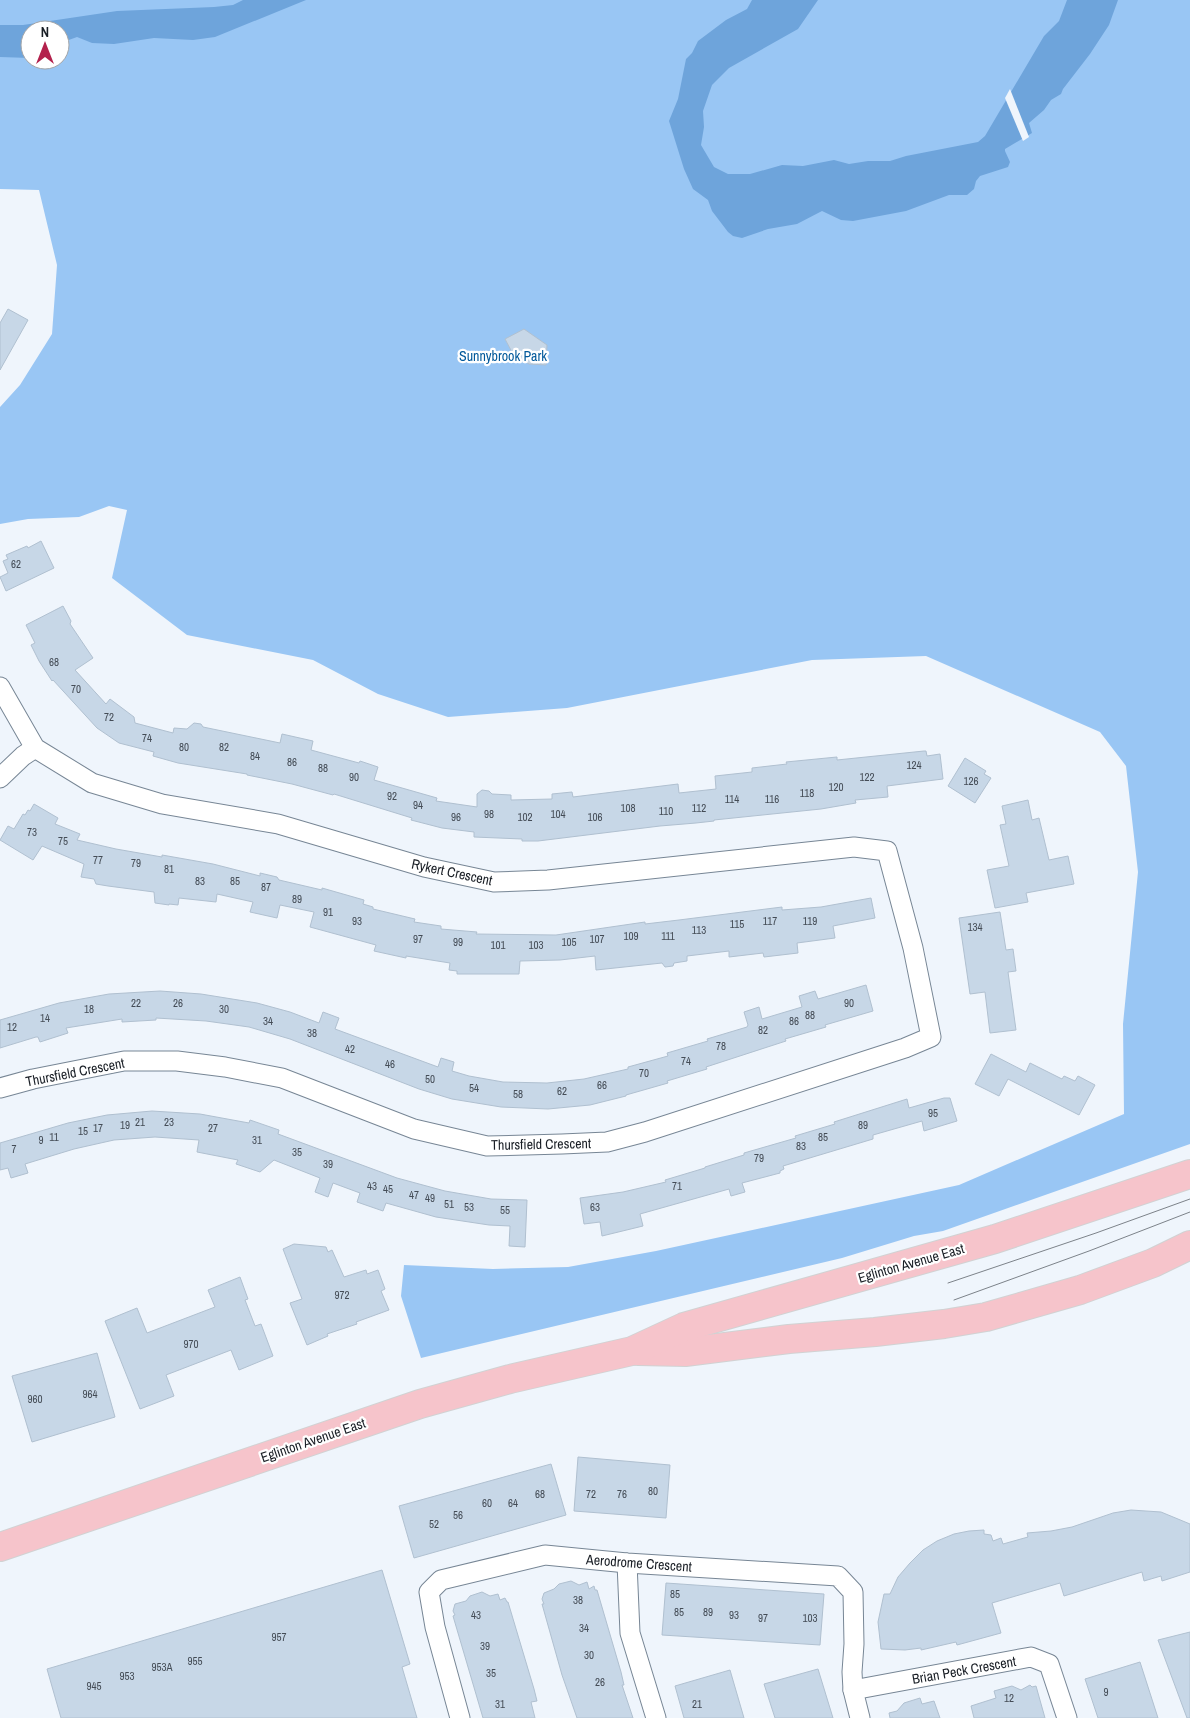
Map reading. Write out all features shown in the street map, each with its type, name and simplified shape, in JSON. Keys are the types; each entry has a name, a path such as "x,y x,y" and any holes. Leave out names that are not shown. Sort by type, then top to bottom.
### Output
{"main road":[{"name":"Eglinton Avenue East","path":"0,1547 420,1404 510,1379 632,1351 684,1327 987,1242 1190,1174"},
{"name":"Eglinton Avenue East","path":"632,1351 685,1352 789,1339 934,1326 986,1317 1080,1290 1153,1264 1190,1245"}],"street":[{"name":"Rykert Crescent","path":"0,687 35,748 92,783 162,804 278,824 424,867 494,882 548,880 854,847 887,851 913,948"},
{"path":"0,778 23,756 35,748"},
{"name":"Thursfield Crescent","path":"0,1088 33,1078 124,1061 177,1062 225,1067 282,1078 414,1129 487,1146 606,1142 654,1129 905,1048 931,1037 913,948"},
{"name":"Aerodrome Crescent","path":"460,1718 435,1627 429,1592 441,1580 545,1555 627,1563 838,1576 853,1592 854,1644 852,1672 853,1690 860,1718"},
{"path":"627,1563 630,1633 656,1718"},
{"name":"Brian Peck Crescent","path":"853,1690 1031,1658 1048,1664 1067,1718"}],"green space":[{"name":"Sunnybrook Park","path":"0,0 1190,0 1190,1144 943,1231 914,1236 842,1258 421,1358 401,1296 404,1265 493,1269 568,1267 656,1251 959,1185 1124,1114 1123,1024 1138,872 1126,766 1100,732 926,656 812,660 567,708 448,717 378,694 313,660 187,635 112,578 127,510 109,506 79,517 28,519 0,524 0,407 20,385 52,334 57,265 39,190 0,189"}],"shaded area":[{"path":"243,0 306,0 215,37 193,40 154,38 114,44 92,43 77,37 70,40 70,20 57,20 117,11 233,5"},
{"path":"752,0 818,0 798,29 729,68 712,85 703,111 704,127 701,145 714,167 728,174 750,174 782,165 803,166 834,160 849,164 868,161 890,161 906,156 978,142 985,136 1044,36 1059,21 1067,0 1118,0 1109,25 1090,54 1061,94 1051,100 1044,110 1029,123 1032,133 1005,149 1010,162 1008,167 980,176 976,181 974,189 967,195 949,195 906,211 853,221 841,220 822,211 797,224 768,229 742,238 733,236 728,232 712,211 708,200 693,189 684,169 669,121 678,99 686,59 692,53 698,41 726,20 747,9"},
{"path":"0,25 20,25 20,58 0,57"}],"pier":[{"path":"1010,89 1029,137 1023,141 1005,98"}],"building":[{"path":"8,309 28,320 0,370 0,323"},
{"path":"524,329 547,345 546,365 529,364 513,354 505,339"},
{"path":"41,541 54,568 6,591 0,577 8,573 3,561 8,559 6,555 27,546 28,548"},
{"path":"63,606 71,621 70,624 93,658 75,670 106,704 110,699 134,717 135,723 173,733 174,728 187,729 194,723 201,724 203,727 280,743 282,734 313,741 311,750 378,767 374,780 437,798 436,801 477,807 477,794 482,790 489,791 492,794 511,795 511,800 552,799 552,794 572,792 573,797 678,784 679,793 716,789 715,776 752,772 752,768 787,764 786,762 837,757 837,760 924,751 926,751 927,756 940,754 943,779 887,786 888,797 855,800 856,803 821,809 538,841 474,837 474,832 442,828 411,820 412,818 334,794 247,774 178,763 153,756 154,752 119,743 97,728 52,681 31,645 35,643 26,625"},
{"path":"965,758 986,771 984,774 991,778 975,803 948,786"},
{"path":"1028,800 1032,820 1039,818 1049,860 1068,856 1074,884 1026,893 1028,902 995,908 987,870 1009,866 1000,825 1006,824 1002,806"},
{"path":"34,804 58,818 55,824 80,834 77,840 116,849 213,864 260,876 260,873 277,877 279,880 322,890 322,888 364,900 363,904 373,907 373,909 415,919 414,922 441,926 441,929 477,932 476,934 556,935 645,922 645,924 782,907 782,910 821,907 871,898 875,918 833,926 835,938 797,943 798,953 764,957 763,953 729,957 729,951 687,956 687,961 674,963 673,966 665,967 662,963 596,970 595,956 560,960 520,961 519,974 457,974 457,971 449,970 450,963 406,956 406,958 374,951 376,945 310,927 314,912 280,905 277,918 250,912 253,902 217,894 216,902 179,898 178,905 155,903 154,892 96,884 94,879 81,877 84,864 42,846 33,860 0,840 8,826 14,829 23,814 25,815 28,810 30,811"},
{"path":"1000,912 1006,950 1013,949 1016,971 1008,972 1016,1030 990,1033 985,992 970,994 959,918"},
{"path":"866,985 873,1011 825,1025 826,1027 785,1039 786,1041 626,1096 590,1105 548,1109 501,1107 452,1099 419,1089 290,1039 249,1027 206,1021 156,1018 156,1020 122,1022 122,1019 66,1028 68,1033 40,1042 38,1037 36,1037 0,1048 0,1020 59,1003 109,994 160,991 201,994 257,1003 290,1012 319,1023 323,1012 339,1018 335,1029 438,1067 441,1058 454,1062 452,1071 469,1076 503,1082 547,1083 584,1079 628,1069 628,1067 668,1056 667,1053 747,1027 744,1012 759,1007 762,1019 802,1007 799,996 815,991 818,999"},
{"path":"991,1054 1026,1072 1030,1063 1062,1079 1064,1076 1075,1081 1078,1076 1095,1085 1079,1115 1008,1079 999,1096 975,1084"},
{"path":"950,1098 957,1121 924,1131 922,1121 873,1135 873,1139 783,1166 784,1169 780,1173 742,1183 745,1192 731,1196 729,1189 640,1214 643,1226 602,1236 600,1222 584,1224 580,1198 623,1192 666,1182 665,1180 744,1155 744,1153 796,1138 795,1136 835,1124 834,1122 907,1099 909,1108"},
{"path":"152,1111 200,1114 249,1123 250,1120 279,1130 278,1134 397,1178 445,1191 491,1199 527,1200 525,1247 509,1246 510,1226 489,1225 436,1217 386,1203 383,1211 357,1202 360,1193 333,1183 328,1197 315,1192 320,1178 274,1160 260,1172 236,1164 238,1160 197,1152 199,1140 155,1137 114,1140 74,1149 25,1164 28,1173 11,1178 8,1168 0,1170 0,1143 68,1123 107,1115"},
{"path":"294,1244 326,1247 328,1252 332,1250 344,1277 366,1270 367,1274 378,1270 385,1289 381,1291 389,1310 356,1322 357,1324 327,1334 328,1336 307,1345 290,1303 302,1299 283,1249"},
{"path":"240,1277 248,1299 245,1300 255,1326 261,1324 273,1356 239,1370 231,1350 166,1375 174,1396 140,1409 105,1321 137,1308 147,1333 215,1307 208,1290"},
{"path":"97,1353 115,1417 32,1442 12,1376"},
{"path":"578,1457 670,1465 666,1518 574,1511"},
{"path":"551,1464 566,1515 414,1558 399,1506"},
{"path":"1131,1510 1161,1512 1190,1524 1190,1572 1162,1581 1161,1576 1144,1581 1142,1572 1064,1596 1060,1583 992,1603 1001,1633 957,1645 956,1642 921,1650 921,1648 905,1650 881,1649 878,1622 884,1594 890,1594 898,1577 910,1563 923,1550 937,1541 954,1534 984,1530 984,1534 991,1535 993,1541 1001,1538 1003,1544 1028,1537 1027,1533 1072,1527 1113,1513"},
{"path":"382,1570 410,1664 402,1667 417,1718 61,1718 47,1669"},
{"path":"571,1581 579,1585 587,1582 589,1589 594,1586 595,1590 597,1590 621,1672 624,1685 622,1685 633,1718 577,1718 562,1675 542,1604 544,1604 542,1599 544,1593 554,1589 559,1584"},
{"path":"666,1583 824,1594 820,1645 662,1635"},
{"path":"482,1592 490,1596 498,1594 500,1600 505,1598 508,1602 537,1701 531,1702 535,1718 483,1718 453,1616 455,1615 453,1611 455,1604 466,1601 470,1596"},
{"path":"1190,1632 1190,1718 1187,1718 1158,1640"},
{"path":"1140,1662 1158,1718 1098,1718 1085,1679"},
{"path":"818,1669 833,1718 775,1718 764,1684"},
{"path":"730,1670 744,1718 684,1718 675,1686"},
{"path":"1030,1685 1032,1687 1036,1686 1045,1718 974,1718 971,1706 996,1698 994,1691 1012,1686 1021,1690"},
{"path":"920,1698 922,1704 934,1701 940,1718 890,1718 889,1713 897,1711 904,1703"}],"tram line":[{"path":"948,1283 1190,1199"},
{"path":"954,1300 1190,1212"}]}
